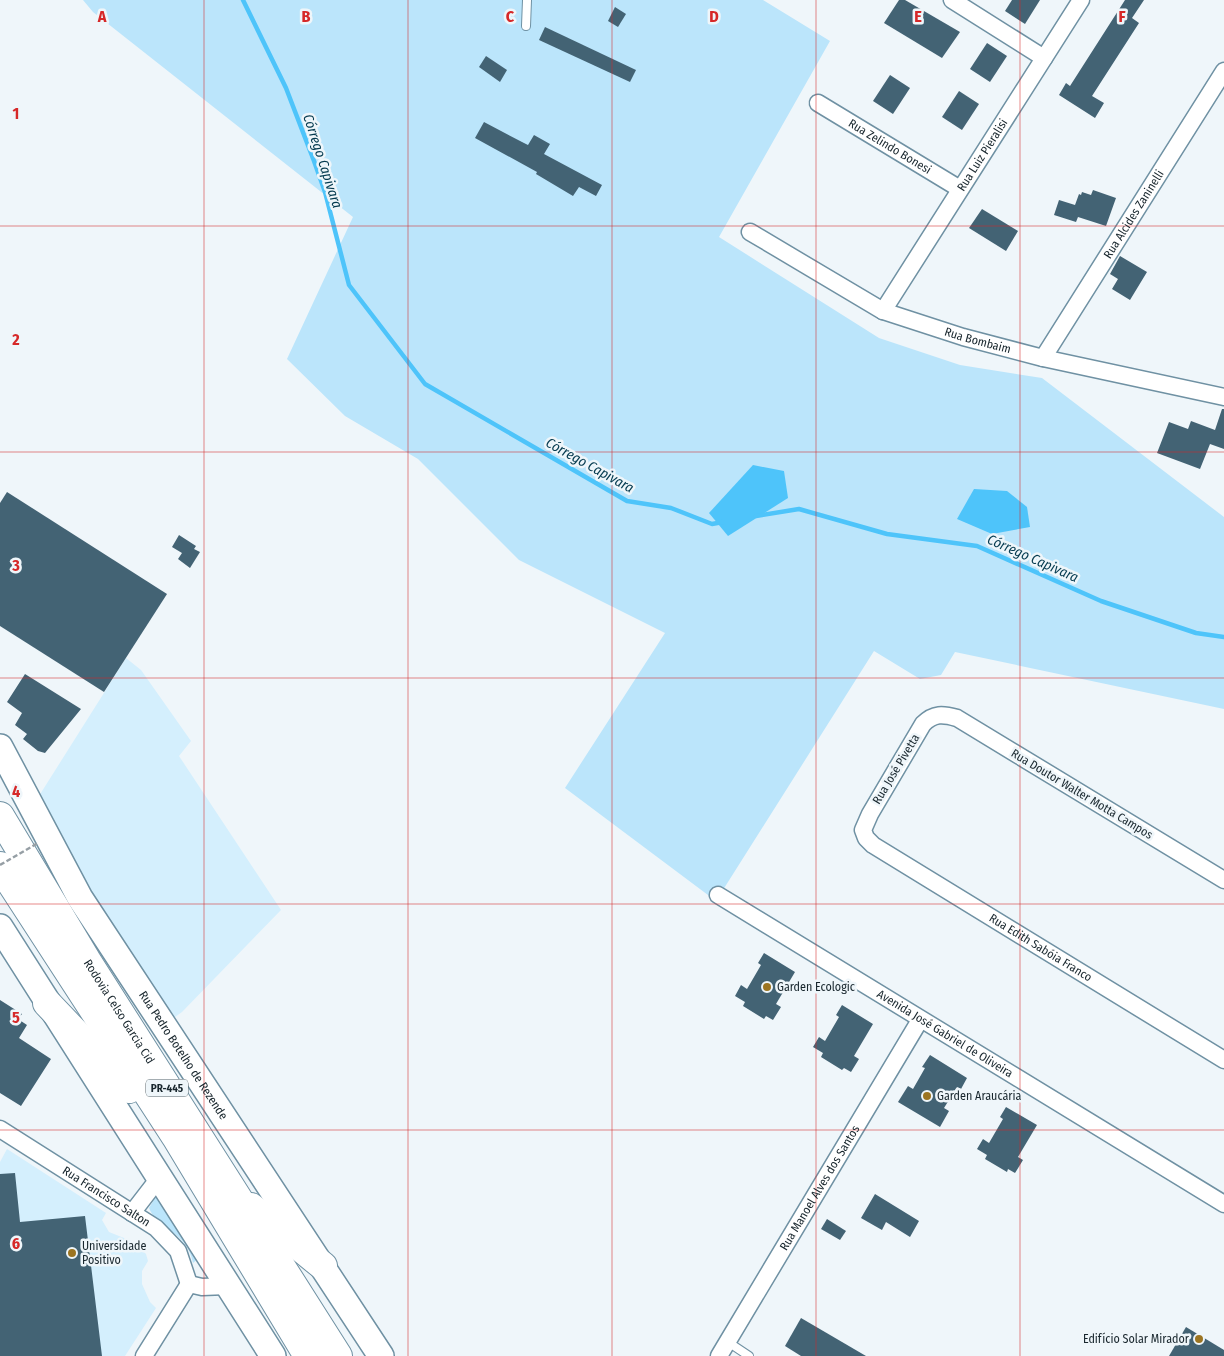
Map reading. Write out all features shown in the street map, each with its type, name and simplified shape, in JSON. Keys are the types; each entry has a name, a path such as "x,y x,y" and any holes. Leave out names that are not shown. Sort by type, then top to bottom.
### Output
{"highway":[{"name":"Rodovia Celso Garcia Cid","path":"0,816 87,960 338,1356"},
{"name":"Rodovia Celso Garcia Cid","path":"0,866 176,1137 308,1356"},
{"path":"47,1003 176,1137"},
{"path":"232,1191 324,1266"}],"main road":[{"name":"Rua Pedro Botelho de Rezende","path":"0,746 80,898 324,1266 381,1356"},
{"path":"0,927 273,1356"}],"street":[{"path":"952,0 1044,58"},
{"name":"Rua Luiz Pieralisi","path":"883,311 1081,0"},
{"name":"Rua Alcides Zaninelli","path":"1044,358 1224,71"},
{"name":"Rua Zelindo Bonesi","path":"818,103 960,189"},
{"name":"Rua Bombaim","path":"750,232 883,311 963,337 1044,358 1224,397"},
{"name":"Rua José Pivetta","path":"863,830 870,814 923,724 937,715"},
{"name":"Rua Doutor Walter Motta Campos","path":"937,715 957,718 1224,880"},
{"name":"Rua Edith Sabóia Franco","path":"863,830 866,838 873,845 1224,1060"},
{"name":"Avenida José Gabriel de Oliveira","path":"718,895 1224,1204"},
{"name":"Rua Manoel Alves dos Santos","path":"724,1349 920,1020"},
{"name":"Rua Francisco Salton","path":"0,1129 132,1213 170,1240 181,1258 189,1284"},
{"path":"132,1213 158,1178"},
{"path":"144,1356 189,1284 202,1287 227,1286"}],"lane":[{"path":"526,26 527,0"},
{"path":"724,1349 749,1356"}],"path":[{"path":"0,866 38,844"}],"shaded area":[{"path":"83,0 763,0 830,41 719,237 879,338 960,365 1042,378 1224,517 1224,709 955,652 941,675 920,679 874,651 716,901 565,788 665,633 519,560 418,459 345,416 287,359 353,217 93,12"},
{"path":"126,658 141,670 191,741 179,756 281,910 182,1012 168,1022 32,807"},
{"name":"Universidade Positivo","path":"7,1149 106,1213 102,1220 109,1232 134,1242 146,1254 148,1261 142,1271 142,1284 150,1302 156,1308 125,1356 0,1356 0,1162"},
{"path":"155,1198 158,1198 199,1258 193,1263 190,1252 185,1244 153,1215 149,1208"}],"water":[{"path":"753,465 784,471 788,498 728,536 709,513"},
{"path":"974,489 1007,491 1027,507 1030,527 992,534 957,519"}],"building":[{"path":"899,0 905,0 960,32 942,58 884,23"},
{"path":"1012,0 1040,0 1025,24 1005,11"},
{"path":"1125,0 1144,0 1132,18 1139,23 1092,96 1104,103 1095,118 1059,95 1066,83 1070,86"},
{"path":"615,7 626,14 618,27 608,21"},
{"path":"545,27 636,70 630,82 539,40"},
{"path":"987,43 1007,56 990,82 970,69"},
{"path":"486,56 507,70 500,82 479,67"},
{"path":"890,75 910,88 893,114 873,101"},
{"path":"959,91 979,104 962,130 942,117"},
{"path":"484,122 528,145 534,135 550,144 544,154 602,185 596,196 579,187 573,196 536,174 537,172 475,138"},
{"path":"1093,190 1116,198 1106,226 1078,217 1076,222 1054,215 1059,200 1075,205 1079,194 1081,195 1082,192 1091,195"},
{"path":"982,209 1018,231 1006,251 969,228"},
{"path":"1120,256 1147,272 1130,300 1112,289 1118,279 1110,274"},
{"path":"1222,409 1224,409 1224,449 1210,444 1200,469 1157,453 1169,422 1188,429 1191,421 1215,430"},
{"path":"7,492 167,594 104,692 0,626 0,503"},
{"path":"179,535 196,546 194,549 200,552 190,568 178,559 182,553 172,547"},
{"path":"25,674 81,709 45,753 38,751 23,739 27,734 15,725 22,713 7,702"},
{"name":"Garden Ecologic","path":"764,953 795,972 776,1004 781,1007 773,1020 766,1016 764,1019 743,1006 745,1002 735,996 741,985 747,989 761,965 758,963"},
{"path":"0,1000 22,1014 18,1019 27,1025 19,1038 51,1059 21,1106 0,1093"},
{"name":"Garden Ecologic","path":"842,1005 873,1024 854,1056 859,1059 851,1072 844,1068 842,1070 821,1057 823,1053 813,1047 819,1037 825,1041 839,1017 836,1015"},
{"name":"Garden Araucária","path":"930,1055 967,1078 961,1089 957,1087 944,1108 949,1111 940,1127 898,1102 908,1086 913,1089 925,1068 922,1067"},
{"name":"Garden Araucária","path":"1006,1107 1037,1125 1018,1157 1023,1160 1015,1173 1008,1169 1007,1172 985,1159 987,1155 977,1149 983,1139 989,1143 1003,1119 1000,1117"},
{"path":"15,1173 20,1222 85,1216 102,1356 0,1356 0,1174"},
{"path":"875,1194 919,1221 910,1237 886,1222 882,1230 861,1218"},
{"path":"827,1219 846,1231 840,1240 821,1229"},
{"path":"801,1318 866,1356 801,1356 785,1346"},
{"path":"1186,1327 1224,1350 1224,1356 1169,1356"}],"waterway":[{"name":"Córrego Capivara","path":"243,0 286,88 314,161 325,192 349,285 425,384 627,501 671,508 712,524 723,522"},
{"name":"Córrego Capivara","path":"756,516 799,509 887,534 977,546 1101,601 1196,633 1224,637"}],"place":[{"name":"Garden Ecologic","path":"767,987"},
{"name":"Garden Araucária","path":"927,1096"},
{"name":"Universidade Positivo","path":"72,1253"},
{"name":"Edifício Solar Mirador","path":"1199,1339"}]}
